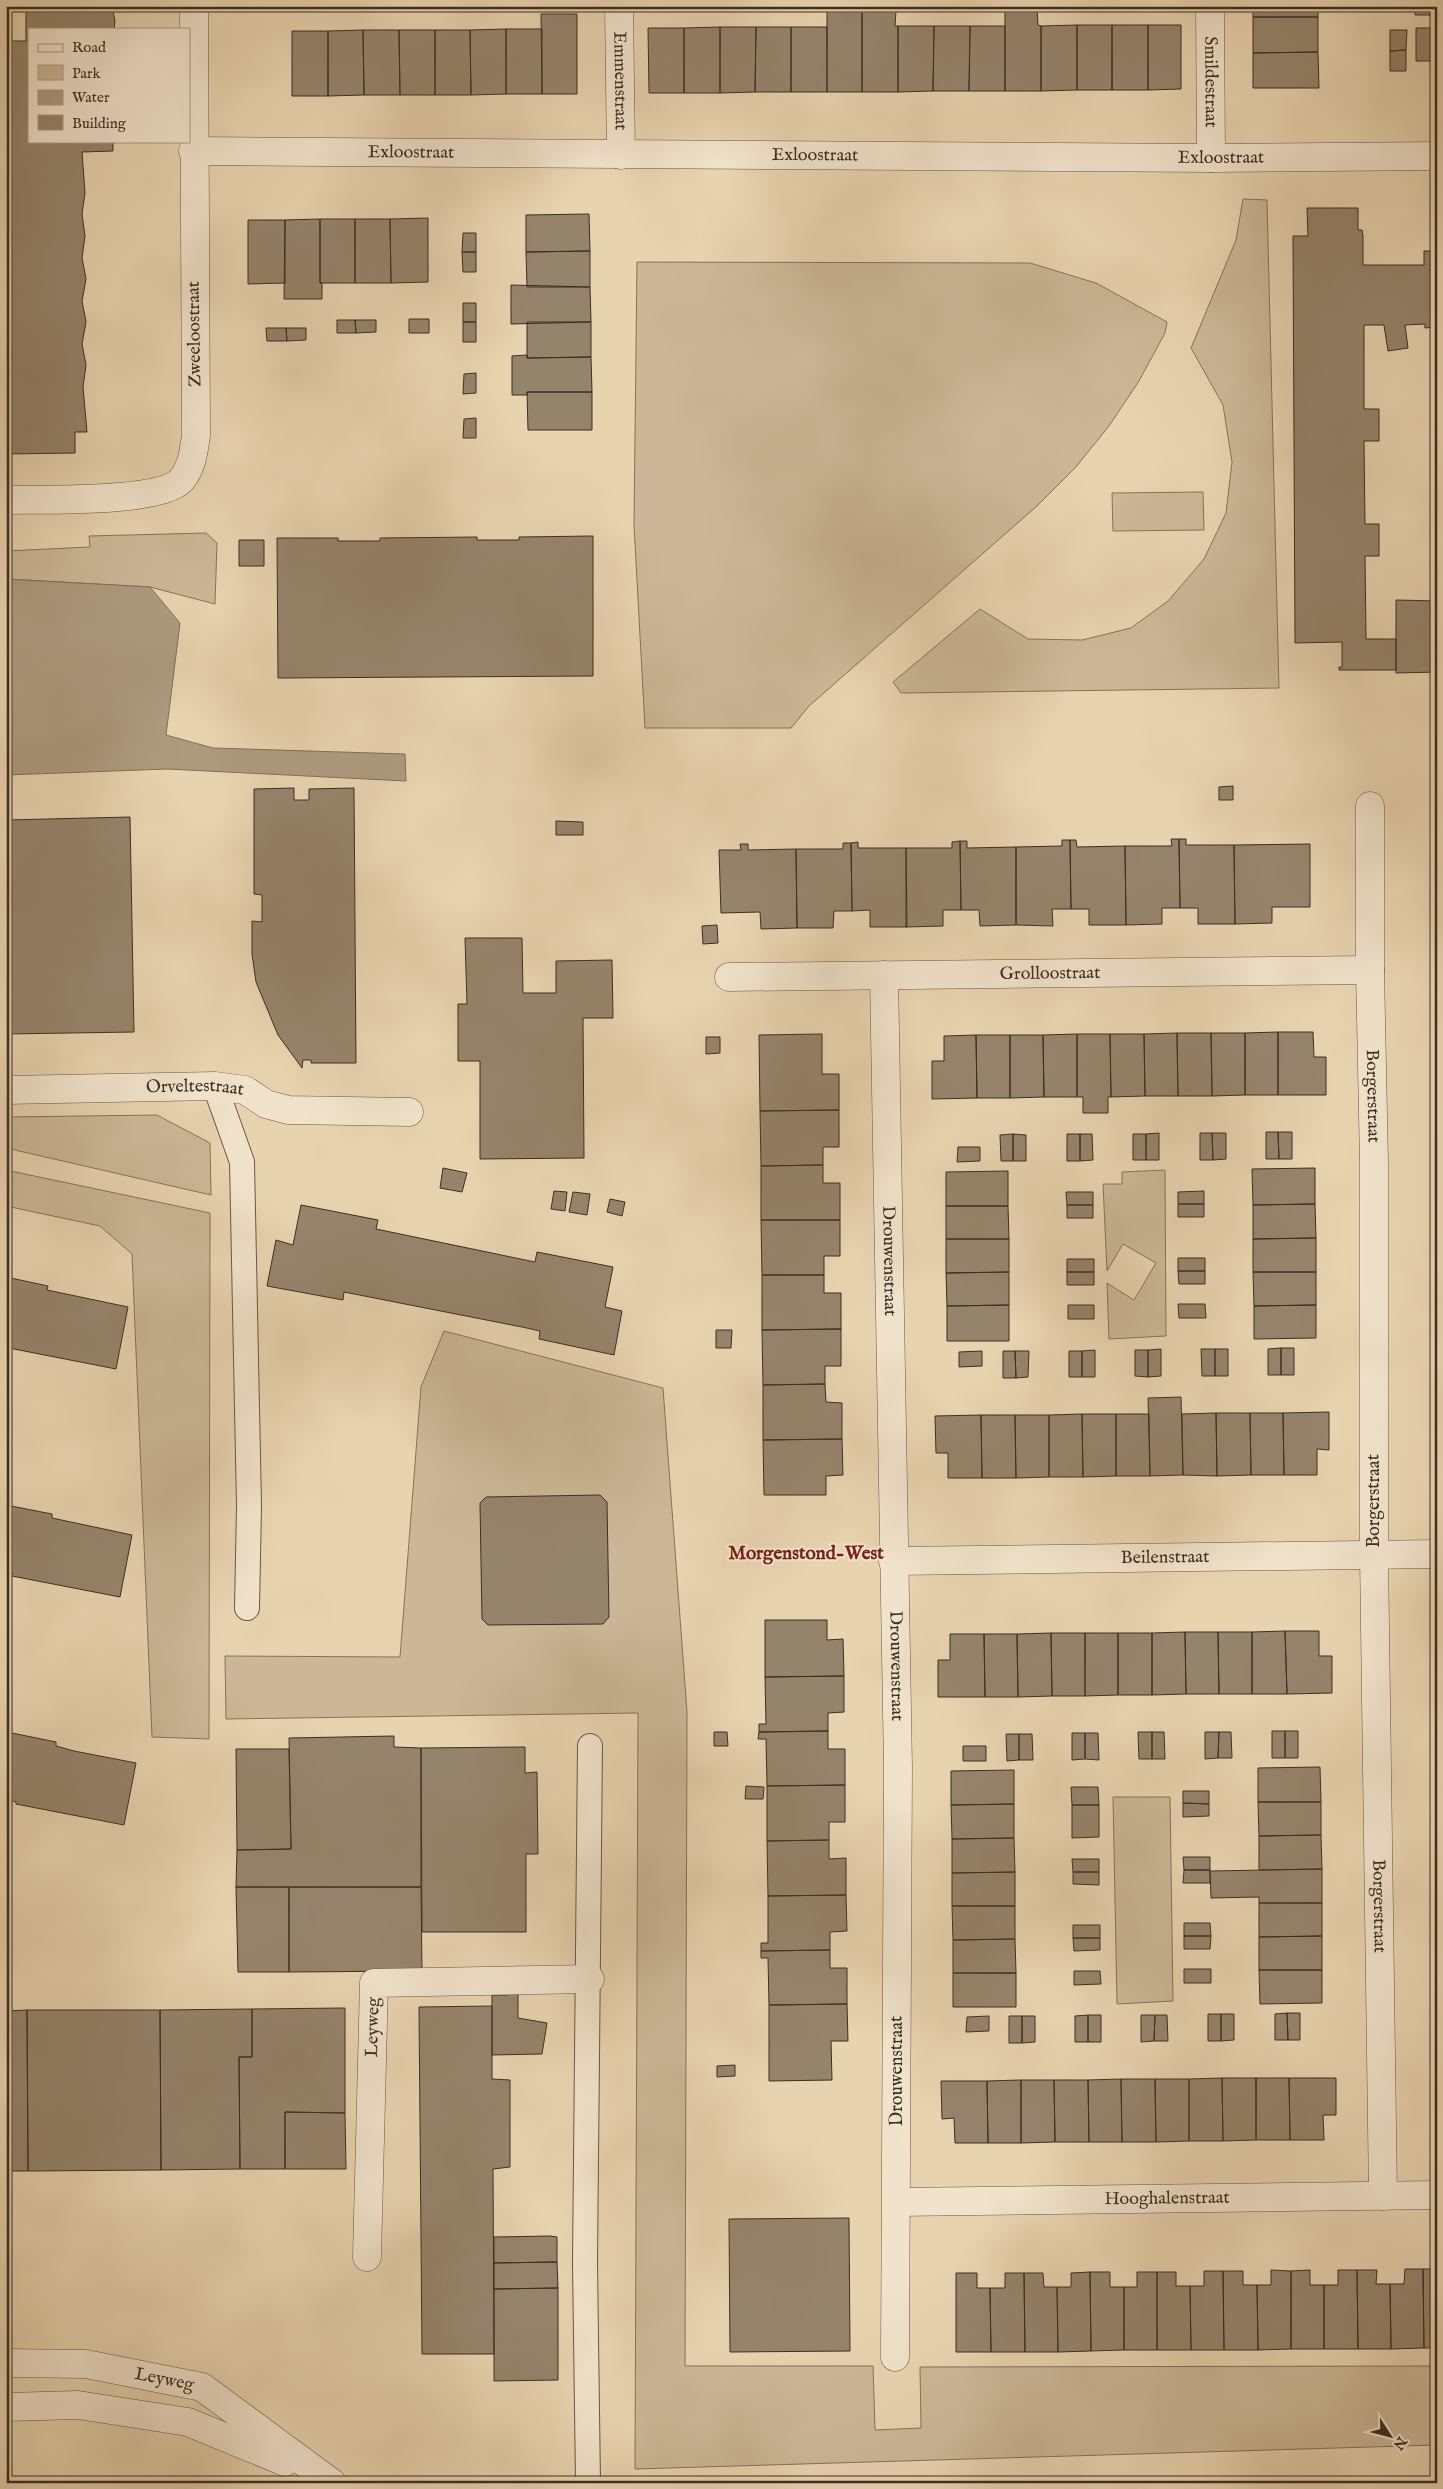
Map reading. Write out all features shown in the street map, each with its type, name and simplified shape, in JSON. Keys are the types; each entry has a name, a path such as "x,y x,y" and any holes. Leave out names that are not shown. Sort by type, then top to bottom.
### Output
{"street":[{"name":"Zweeloostraat","path":"6,500 138,496 165,490 182,480 192,460 196,435 193,151 194,6"},
{"name":"Emmenstraat","path":"619,6 621,155"},
{"name":"Smildestraat","path":"1210,6 1211,158"},
{"name":"Exloostraat","path":"193,151 1211,158 1437,156"},
{"name":"Borgerstraat","path":"1370,806 1370,970 1374,1162 1374,1556 1383,2196"},
{"name":"Grolloostraat","path":"729,977 1370,970"},
{"name":"Drouwenstraat","path":"884,975 898,1767 895,2357"},
{"name":"Orveltestraat","path":"6,1090 215,1086 245,1090 266,1104 288,1110 409,1112"},
{"name":"Beilenstraat","path":"894,1561 1437,1554"},
{"name":"Leyweg","path":"367,2257 374,1983 590,1979"},
{"name":"Hooghalenstraat","path":"897,2202 1437,2194"},
{"name":"Leyweg","path":"6,2363 86,2364 202,2387 327,2480"},
{"name":"Leyweg","path":"6,2407 78,2405 188,2422 327,2480"}],"lane":[{"path":"215,1086 242,1162 250,1506 247,1608"},
{"path":"588,2483 585,2262 590,1979 590,1746"}],"green space":[{"path":"1243,199 1267,200 1279,688 901,693 893,682 980,609 1028,639 1082,640 1131,628 1168,601 1204,559 1226,513 1232,462 1223,405 1191,348 1236,240"},
{"path":"637,262 1030,263 1096,283 1167,322 1165,333 1139,381 1109,426 1075,468 1037,506 809,706 791,728 645,728 634,525"},
{"path":"1203,492 1204,530 1113,531 1112,493"},
{"path":"206,533 217,543 215,604 150,587 6,579 6,551 90,547 89,536"},
{"path":"157,1115 210,1143 211,1195 6,1148 6,1117"},
{"path":"6,1170 210,1213 209,1739 152,1737 132,1254 100,1226 6,1206"},
{"path":"1165,1170 1166,1336 1109,1339 1107,1283 1134,1300 1156,1263 1123,1244 1107,1271 1103,1184 1122,1184 1122,1172"},
{"path":"444,1331 663,1388 687,1712 685,2366 873,2366 875,2430 921,2428 920,2367 1437,2366 1437,2445 635,2469 638,1713 226,1719 225,1656 400,1657 421,1387"},
{"path":"1113,1797 1170,1797 1173,2001 1117,2004"}],"water":[{"path":"6,579 150,587 180,623 166,735 213,748 405,754 406,781 167,769 6,775"}],"building":[{"path":"26,6 112,6 115,21 114,28 28,28 28,142 113,142 113,151 82,152 85,193 82,214 85,236 82,258 86,279 82,301 86,322 82,344 86,365 83,387 87,432 75,432 75,453 6,454 6,41 26,41"},
{"path":"1253,6 1318,6 1318,17 1253,17"},
{"path":"1415,6 1433,6 1433,15 1415,15"},
{"path":"1037,9 1038,25 1041,26 1041,91 1005,91 1005,10"},
{"path":"862,10 862,92 827,92 827,11"},
{"path":"862,10 896,10 895,26 898,26 898,92 862,92"},
{"path":"541,14 577,14 577,94 542,94"},
{"path":"1253,17 1318,17 1318,52 1253,53"},
{"path":"1077,25 1112,25 1112,90 1077,90"},
{"path":"1077,25 1077,90 1041,91 1041,26"},
{"path":"1112,25 1148,25 1148,90 1112,90"},
{"path":"1148,25 1181,25 1181,89 1148,90"},
{"path":"898,26 934,26 933,91 898,92"},
{"path":"934,26 970,26 969,91 933,91"},
{"path":"970,26 1005,26 1005,91 969,91"},
{"path":"720,27 720,93 684,93 684,28"},
{"path":"720,27 756,27 755,92 720,93"},
{"path":"756,27 791,27 791,92 755,92"},
{"path":"791,27 827,27 827,92 791,92"},
{"path":"648,28 684,28 684,93 649,93"},
{"path":"1416,28 1437,28 1437,61 1416,61"},
{"path":"506,29 506,94 471,95 470,30"},
{"path":"506,29 542,29 542,94 506,94"},
{"path":"363,30 364,95 328,96 328,31"},
{"path":"363,30 399,30 400,95 364,95"},
{"path":"399,30 435,30 435,95 400,95"},
{"path":"435,30 470,30 471,95 435,95"},
{"path":"1390,30 1407,30 1406,50 1390,51"},
{"path":"292,31 328,31 328,96 292,96"},
{"path":"1406,50 1406,71 1390,71 1390,51"},
{"path":"1318,52 1319,88 1253,88 1253,53"},
{"path":"1307,208 1358,208 1358,230 1362,230 1363,236 1363,265 1424,265 1424,251 1437,251 1437,327 1425,328 1425,324 1405,325 1408,348 1388,351 1384,325 1364,325 1364,409 1379,409 1379,441 1364,441 1365,524 1379,524 1379,556 1365,556 1366,639 1396,639 1396,670 1339,670 1339,667 1342,667 1342,642 1295,643 1293,236 1308,236"},
{"path":"589,214 590,251 526,252 526,215"},
{"path":"428,218 428,282 391,283 390,219"},
{"path":"320,219 355,219 355,283 320,283"},
{"path":"320,219 320,283 322,283 322,299 284,299 285,220"},
{"path":"355,219 390,219 391,283 355,283"},
{"path":"248,220 285,220 285,283 248,284"},
{"path":"463,233 476,233 476,252 462,252"},
{"path":"590,251 590,287 527,287 526,252"},
{"path":"462,252 476,252 476,272 463,272"},
{"path":"511,285 590,287 591,322 511,324"},
{"path":"463,303 476,303 476,322 463,322"},
{"path":"409,319 429,319 429,333 409,333"},
{"path":"337,320 355,320 356,333 337,333"},
{"path":"355,320 376,320 376,332 356,333"},
{"path":"463,322 476,322 476,342 463,342"},
{"path":"527,322 591,322 591,357 527,358"},
{"path":"266,328 286,328 287,341 267,341"},
{"path":"286,328 306,328 306,340 287,341"},
{"path":"527,355 527,358 591,357 592,392 527,392 527,395 512,395 512,356"},
{"path":"476,373 476,393 463,394 464,374"},
{"path":"527,392 592,392 592,430 528,430"},
{"path":"476,418 476,438 463,438 464,419"},
{"path":"593,536 593,676 278,678 277,538 338,538 338,541 380,541 380,538 477,537 477,540 519,540 519,537"},
{"path":"239,540 264,540 264,566 239,566"},
{"path":"1396,600 1437,601 1437,672 1396,673"},
{"path":"1233,786 1233,800 1219,800 1219,787"},
{"path":"294,788 294,800 309,800 309,789 354,788 356,1063 311,1063 311,1060 303,1060 302,1068 278,1035 256,982 252,954 252,921 262,922 262,895 254,894 254,789"},
{"path":"130,817 134,1032 6,1034 6,820"},
{"path":"556,821 583,822 583,835 556,835"},
{"path":"1171,839 1179,839 1180,908 1162,908 1162,924 1126,925 1125,846 1172,846"},
{"path":"1179,839 1186,839 1186,845 1234,845 1235,924 1198,924 1198,908 1180,908"},
{"path":"1062,840 1070,840 1071,909 1052,909 1053,926 1016,925 1016,847 1062,846"},
{"path":"1070,840 1076,840 1077,847 1125,846 1126,925 1089,925 1089,909 1071,909"},
{"path":"960,841 961,910 943,910 943,926 906,927 906,848 952,848 952,842"},
{"path":"960,841 967,841 967,848 1016,847 1016,925 980,926 979,910 961,910"},
{"path":"858,842 858,848 906,848 907,927 870,927 870,910 852,911 851,843"},
{"path":"843,843 851,843 852,911 834,911 833,928 797,928 796,849 843,849"},
{"path":"740,844 748,844 748,850 796,849 797,928 761,929 760,912 721,913 719,850 741,850"},
{"path":"1310,844 1310,907 1272,907 1272,923 1235,924 1234,845"},
{"path":"717,925 718,943 703,944 702,926"},
{"path":"465,938 522,938 523,993 556,993 556,961 612,960 613,1018 583,1018 584,1158 480,1159 480,1061 458,1061 458,1004 467,1004"},
{"path":"1278,1032 1278,1095 1245,1095 1245,1033"},
{"path":"1278,1032 1313,1032 1314,1057 1326,1057 1326,1095 1278,1095"},
{"path":"1177,1033 1178,1096 1145,1096 1144,1034"},
{"path":"1177,1033 1211,1033 1212,1096 1178,1096"},
{"path":"1211,1033 1245,1033 1245,1095 1212,1096"},
{"path":"822,1034 822,1074 839,1074 839,1110 760,1111 759,1035"},
{"path":"1077,1034 1077,1097 1044,1097 1043,1035"},
{"path":"1077,1034 1110,1034 1111,1097 1108,1097 1108,1113 1083,1113 1083,1097 1077,1097"},
{"path":"1110,1034 1144,1034 1145,1096 1111,1097"},
{"path":"976,1035 1010,1035 1010,1098 977,1098"},
{"path":"976,1035 977,1098 932,1099 932,1061 944,1061 944,1036"},
{"path":"1010,1035 1043,1035 1044,1097 1010,1098"},
{"path":"706,1037 720,1037 720,1053 706,1054"},
{"path":"839,1110 839,1147 823,1147 823,1165 761,1166 760,1111"},
{"path":"1266,1132 1278,1132 1279,1159 1266,1159"},
{"path":"1278,1132 1292,1132 1292,1159 1279,1159"},
{"path":"1159,1133 1159,1160 1146,1160 1146,1134"},
{"path":"1200,1133 1212,1133 1213,1160 1200,1160"},
{"path":"1212,1133 1226,1133 1226,1159 1213,1160"},
{"path":"1013,1134 1013,1161 1001,1161 1000,1135"},
{"path":"1013,1134 1026,1135 1026,1161 1013,1161"},
{"path":"1067,1134 1080,1134 1080,1161 1067,1161"},
{"path":"1080,1134 1092,1134 1093,1160 1080,1161"},
{"path":"1133,1134 1146,1134 1146,1160 1133,1160"},
{"path":"958,1147 980,1147 980,1161 957,1162"},
{"path":"823,1165 823,1183 840,1183 840,1220 761,1220 761,1166"},
{"path":"443,1168 467,1173 462,1192 440,1188"},
{"path":"1315,1168 1315,1204 1253,1205 1252,1169"},
{"path":"1008,1171 1008,1206 946,1206 946,1172"},
{"path":"554,1191 567,1192 565,1211 551,1209"},
{"path":"1204,1191 1204,1204 1178,1204 1178,1192"},
{"path":"573,1192 590,1194 587,1215 569,1212"},
{"path":"1066,1192 1093,1192 1093,1205 1067,1205"},
{"path":"610,1199 625,1202 622,1216 607,1212"},
{"path":"1178,1204 1204,1204 1204,1217 1178,1217"},
{"path":"1315,1204 1316,1238 1253,1239 1253,1205"},
{"path":"301,1205 378,1220 376,1229 535,1262 537,1252 613,1267 605,1307 622,1311 614,1355 539,1339 540,1331 522,1327 344,1292 343,1300 267,1286 276,1240 293,1245"},
{"path":"1067,1205 1093,1205 1093,1218 1067,1218"},
{"path":"946,1206 1008,1206 1009,1239 946,1239"},
{"path":"761,1220 840,1220 840,1256 824,1256 824,1275 762,1275"},
{"path":"1316,1238 1316,1272 1253,1272 1253,1239"},
{"path":"946,1239 1009,1239 1009,1272 946,1273"},
{"path":"1178,1258 1205,1258 1205,1271 1178,1271"},
{"path":"1067,1259 1094,1259 1094,1272 1067,1272"},
{"path":"1178,1271 1205,1271 1205,1284 1179,1284"},
{"path":"1009,1272 1009,1305 947,1306 946,1273"},
{"path":"1067,1272 1094,1272 1094,1285 1067,1285"},
{"path":"1253,1272 1316,1272 1316,1305 1254,1306"},
{"path":"762,1275 824,1275 824,1293 841,1293 841,1329 762,1330"},
{"path":"6,1277 48,1286 47,1290 128,1307 116,1369 9,1348 10,1345 6,1345"},
{"path":"1178,1304 1205,1304 1206,1318 1179,1318"},
{"path":"1009,1305 1009,1341 947,1341 947,1306"},
{"path":"1068,1305 1094,1305 1094,1319 1068,1319"},
{"path":"1316,1305 1316,1338 1254,1339 1254,1306"},
{"path":"841,1329 841,1366 825,1366 825,1384 763,1385 762,1330"},
{"path":"716,1330 732,1330 731,1348 716,1348"},
{"path":"1281,1348 1294,1348 1294,1375 1281,1375"},
{"path":"1281,1348 1281,1375 1268,1375 1268,1349"},
{"path":"1161,1349 1161,1376 1148,1377 1148,1350"},
{"path":"1201,1349 1215,1349 1215,1376 1202,1376"},
{"path":"1215,1349 1228,1349 1228,1376 1215,1376"},
{"path":"1095,1350 1095,1377 1082,1377 1082,1351"},
{"path":"1135,1350 1148,1350 1148,1377 1135,1376"},
{"path":"982,1351 982,1366 959,1367 959,1352"},
{"path":"1003,1351 1015,1351 1016,1378 1003,1378"},
{"path":"1015,1351 1029,1351 1028,1377 1016,1378"},
{"path":"1069,1351 1082,1351 1082,1377 1069,1377"},
{"path":"825,1384 826,1402 842,1403 842,1439 763,1440 763,1385"},
{"path":"1181,1397 1183,1475 1150,1476 1148,1398"},
{"path":"1329,1412 1329,1450 1317,1449 1317,1475 1284,1475 1283,1413"},
{"path":"1216,1413 1217,1476 1183,1475 1182,1414"},
{"path":"1216,1413 1250,1413 1251,1475 1217,1476"},
{"path":"1250,1413 1283,1413 1284,1475 1251,1475"},
{"path":"1082,1414 1116,1414 1116,1476 1083,1477"},
{"path":"1082,1414 1083,1477 1049,1477 1049,1415"},
{"path":"1116,1414 1149,1414 1150,1476 1116,1476"},
{"path":"981,1415 1015,1415 1016,1478 982,1478"},
{"path":"981,1415 982,1478 948,1478 948,1453 936,1453 935,1416"},
{"path":"1015,1415 1049,1415 1049,1477 1016,1478"},
{"path":"842,1439 843,1475 826,1476 826,1495 764,1495 763,1440"},
{"path":"600,1495 607,1502 609,1617 603,1624 488,1625 482,1619 480,1503 486,1497"},
{"path":"6,1505 52,1514 52,1518 132,1535 120,1597 12,1576 13,1573 6,1572"},
{"path":"765,1620 827,1620 827,1640 843,1639 844,1676 765,1677"},
{"path":"1285,1631 1287,1694 1252,1694 1252,1632"},
{"path":"1285,1631 1319,1631 1319,1656 1332,1656 1332,1693 1287,1694"},
{"path":"1185,1632 1218,1632 1219,1694 1186,1694"},
{"path":"1185,1632 1186,1694 1152,1695 1152,1633"},
{"path":"1218,1632 1252,1632 1252,1694 1219,1694"},
{"path":"1051,1633 1085,1633 1085,1696 1052,1696"},
{"path":"1051,1633 1052,1696 1018,1697 1017,1634"},
{"path":"1085,1633 1118,1633 1118,1695 1085,1696"},
{"path":"1118,1633 1152,1633 1152,1695 1118,1695"},
{"path":"950,1634 984,1634 985,1697 938,1697 938,1660 950,1660"},
{"path":"984,1634 1017,1634 1018,1697 985,1697"},
{"path":"844,1676 844,1712 828,1713 828,1731 759,1732 759,1724 766,1724 765,1677"},
{"path":"828,1731 828,1749 845,1749 845,1785 767,1786 766,1739 758,1739 759,1732"},
{"path":"1272,1731 1285,1731 1285,1758 1272,1758"},
{"path":"1285,1731 1298,1731 1298,1758 1285,1758"},
{"path":"7,1732 56,1742 56,1746 74,1751 136,1763 124,1825 16,1804 16,1802 6,1800"},
{"path":"714,1732 727,1732 728,1746 714,1746"},
{"path":"1138,1732 1152,1732 1152,1759 1139,1759"},
{"path":"1152,1732 1164,1732 1165,1759 1152,1759"},
{"path":"1205,1732 1219,1732 1218,1758 1205,1759"},
{"path":"1219,1732 1231,1732 1232,1758 1218,1758"},
{"path":"1072,1733 1085,1733 1085,1759 1072,1760"},
{"path":"1085,1733 1098,1733 1099,1760 1085,1759"},
{"path":"1006,1734 1019,1734 1019,1760 1007,1761"},
{"path":"1019,1734 1032,1734 1033,1760 1019,1760"},
{"path":"394,1736 394,1747 421,1748 421,1887 236,1887 237,1850 291,1849 289,1738"},
{"path":"963,1746 986,1746 986,1761 963,1761"},
{"path":"525,1747 525,1773 537,1772 538,1854 526,1854 526,1932 422,1932 421,1748"},
{"path":"236,1749 289,1749 291,1849 237,1850"},
{"path":"1320,1767 1321,1802 1258,1802 1258,1768"},
{"path":"1014,1770 1014,1804 951,1805 951,1771"},
{"path":"845,1785 845,1822 829,1822 829,1840 767,1841 767,1786"},
{"path":"746,1786 764,1787 763,1799 745,1799"},
{"path":"1071,1787 1098,1787 1099,1805 1072,1805"},
{"path":"1183,1791 1209,1791 1209,1804 1183,1803"},
{"path":"1258,1802 1321,1802 1321,1835 1259,1836"},
{"path":"1183,1803 1209,1804 1209,1816 1183,1817"},
{"path":"1014,1804 1014,1838 952,1839 951,1805"},
{"path":"1072,1805 1099,1805 1099,1837 1072,1838"},
{"path":"1321,1835 1322,1869 1259,1870 1259,1836"},
{"path":"1014,1838 1015,1872 952,1873 952,1839"},
{"path":"829,1840 829,1859 846,1858 846,1895 768,1896 767,1841"},
{"path":"1183,1857 1210,1857 1210,1870 1184,1870"},
{"path":"1072,1859 1099,1859 1099,1872 1073,1872"},
{"path":"1322,1869 1322,1903 1259,1903 1259,1897 1211,1898 1210,1871"},
{"path":"1184,1870 1210,1870 1210,1883 1183,1883"},
{"path":"1015,1872 1015,1906 952,1906 952,1873"},
{"path":"1073,1872 1099,1872 1099,1885 1073,1884"},
{"path":"236,1887 289,1887 289,1972 238,1972"},
{"path":"289,1887 421,1887 422,1971 289,1972"},
{"path":"846,1895 847,1931 830,1932 830,1950 761,1951 761,1943 768,1943 768,1896"},
{"path":"1259,1903 1322,1903 1322,1936 1259,1937"},
{"path":"952,1906 1015,1906 1015,1939 953,1940"},
{"path":"1184,1923 1210,1923 1211,1936 1184,1936"},
{"path":"1073,1925 1100,1925 1100,1938 1073,1938"},
{"path":"1184,1936 1211,1936 1210,1949 1184,1949"},
{"path":"1322,1936 1322,1970 1259,1970 1259,1937"},
{"path":"1073,1938 1100,1938 1100,1950 1074,1951"},
{"path":"1015,1939 1016,1973 953,1973 953,1940"},
{"path":"830,1950 830,1968 847,1968 847,2004 769,2005 768,1958 761,1958 761,1951"},
{"path":"1184,1969 1211,1969 1211,1983 1184,1983"},
{"path":"1259,1970 1322,1970 1322,2003 1260,2004"},
{"path":"1074,1971 1100,1971 1101,1984 1074,1985"},
{"path":"953,1973 1016,1973 1016,2007 953,2007"},
{"path":"508,1989 518,1989 518,2018 547,2023 542,2054 492,2055 492,1995 508,1995"},
{"path":"847,2004 848,2041 831,2041 832,2080 769,2081 769,2005"},
{"path":"492,2006 492,2079 510,2080 510,2167 493,2169 494,2354 422,2354 419,2007"},
{"path":"345,2008 345,2113 285,2112 285,2169 240,2169 239,2057 252,2057 252,2009"},
{"path":"252,2009 252,2057 239,2057 240,2169 161,2170 160,2010"},
{"path":"27,2010 28,2171 6,2171 6,2011"},
{"path":"27,2010 160,2010 161,2170 28,2171"},
{"path":"1287,2013 1288,2040 1275,2040 1275,2014"},
{"path":"1287,2013 1300,2013 1300,2040 1288,2040"},
{"path":"1208,2014 1221,2014 1221,2041 1208,2041"},
{"path":"1221,2014 1234,2014 1234,2040 1221,2041"},
{"path":"1088,2015 1088,2042 1075,2042 1075,2016"},
{"path":"1088,2015 1101,2015 1101,2042 1088,2042"},
{"path":"1141,2015 1155,2015 1154,2041 1141,2042"},
{"path":"1155,2015 1167,2015 1168,2041 1154,2041"},
{"path":"989,2016 989,2031 966,2032 967,2017"},
{"path":"1009,2016 1022,2016 1022,2043 1009,2043"},
{"path":"1022,2016 1035,2016 1035,2042 1022,2043"},
{"path":"735,2065 735,2076 717,2077 717,2066"},
{"path":"1222,2078 1223,2141 1189,2141 1189,2079"},
{"path":"1222,2078 1256,2078 1256,2140 1223,2141"},
{"path":"1256,2078 1289,2078 1290,2140 1256,2140"},
{"path":"1289,2078 1336,2078 1336,2115 1323,2115 1324,2140 1290,2140"},
{"path":"1121,2079 1122,2142 1089,2142 1088,2080"},
{"path":"1121,2079 1155,2079 1156,2142 1122,2142"},
{"path":"1155,2079 1189,2079 1189,2141 1156,2142"},
{"path":"1021,2080 1021,2143 988,2143 987,2081"},
{"path":"1021,2080 1054,2080 1055,2142 1021,2143"},
{"path":"1054,2080 1088,2080 1089,2142 1055,2142"},
{"path":"941,2081 987,2081 988,2143 955,2143 954,2118 942,2119"},
{"path":"285,2112 345,2113 346,2169 285,2169"},
{"path":"849,2218 850,2351 730,2352 729,2219"},
{"path":"494,2237 557,2237 557,2262 494,2263"},
{"path":"557,2262 558,2288 494,2289 494,2263"},
{"path":"1405,2269 1423,2269 1424,2348 1391,2349 1390,2284 1404,2284"},
{"path":"1423,2269 1437,2269 1437,2348 1424,2348"},
{"path":"1271,2270 1291,2271 1291,2349 1258,2350 1257,2285 1271,2285"},
{"path":"1310,2270 1310,2285 1324,2285 1324,2349 1291,2349 1291,2271"},
{"path":"1338,2270 1357,2270 1358,2349 1324,2349 1324,2285 1338,2285"},
{"path":"1357,2270 1377,2270 1376,2284 1390,2284 1391,2349 1358,2349"},
{"path":"1204,2271 1223,2271 1224,2350 1191,2350 1190,2286 1204,2286"},
{"path":"1223,2271 1243,2271 1243,2285 1257,2285 1258,2350 1224,2350"},
{"path":"1090,2272 1091,2351 1058,2352 1057,2287 1071,2287 1071,2273"},
{"path":"1090,2272 1110,2272 1110,2287 1124,2287 1124,2350 1091,2351"},
{"path":"1137,2272 1157,2272 1157,2350 1124,2350 1124,2287 1137,2287"},
{"path":"1157,2272 1176,2272 1176,2286 1190,2286 1191,2350 1157,2350"},
{"path":"956,2273 977,2273 977,2288 990,2288 991,2352 956,2352"},
{"path":"1005,2273 1024,2273 1025,2352 991,2352 990,2288 1005,2288"},
{"path":"1024,2273 1043,2273 1044,2287 1057,2287 1058,2352 1025,2352"},
{"path":"558,2288 558,2380 494,2381 494,2289"}],"district":[{"name":"Morgenstond-West","path":"806,1554"}]}
